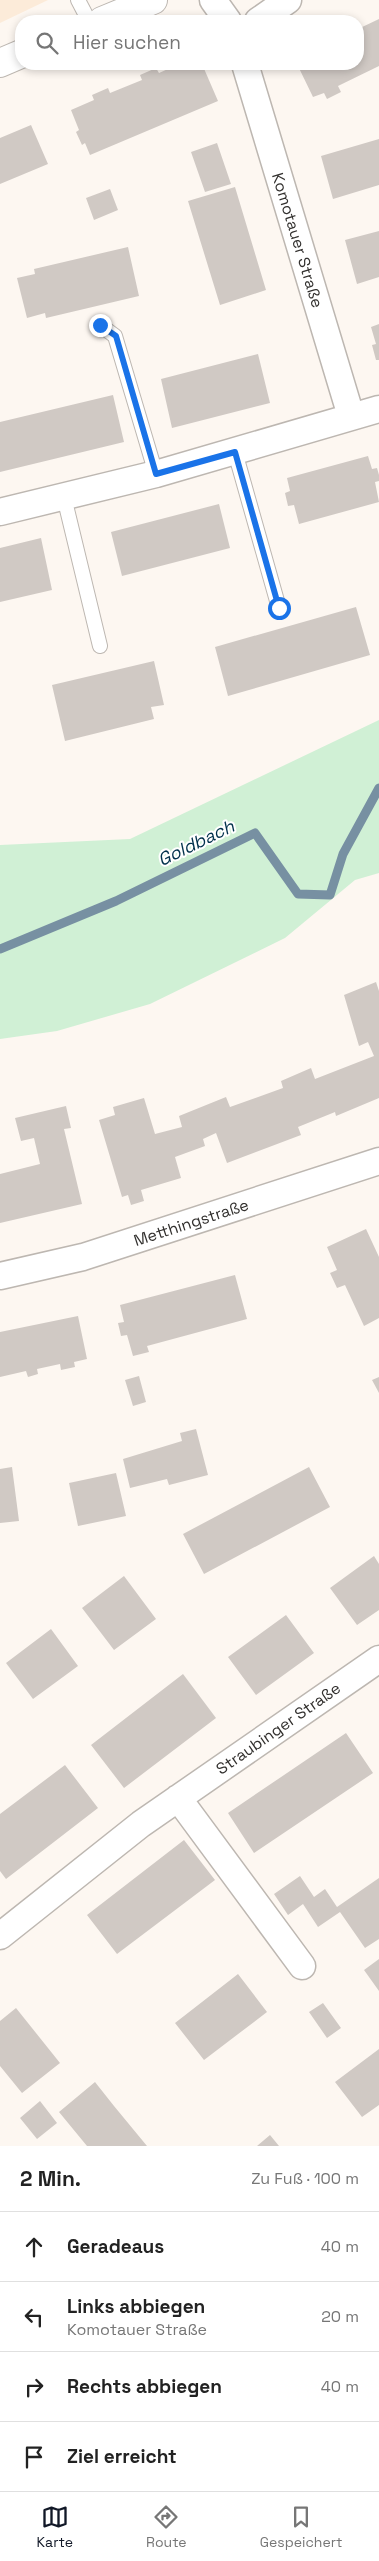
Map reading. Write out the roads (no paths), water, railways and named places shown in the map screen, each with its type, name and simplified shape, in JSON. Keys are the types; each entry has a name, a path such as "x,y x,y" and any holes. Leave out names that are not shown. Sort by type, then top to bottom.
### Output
{"street":[{"path":"117,15 153,0"},
{"path":"214,0 224,15"},
{"path":"267,15 288,0"},
{"path":"0,63 15,57"},
{"name":"Komotauer Straße","path":"248,70 351,416"},
{"path":"0,512 156,474 379,408"},
{"name":"Metthingstraße","path":"0,1276 83,1257 379,1160"},
{"name":"Straubinger Straße","path":"0,1936 141,1824 379,1658"},
{"path":"178,1798 302,1966"}],"lane":[{"path":"78,0 86,15"},
{"path":"100,325 116,336 156,474"},
{"path":"235,452 279,608"},
{"path":"64,497 100,646"}],"waterway":[{"name":"Goldbach","path":"0,949 116,901 255,833 298,894 330,895 343,854 379,788"}]}
